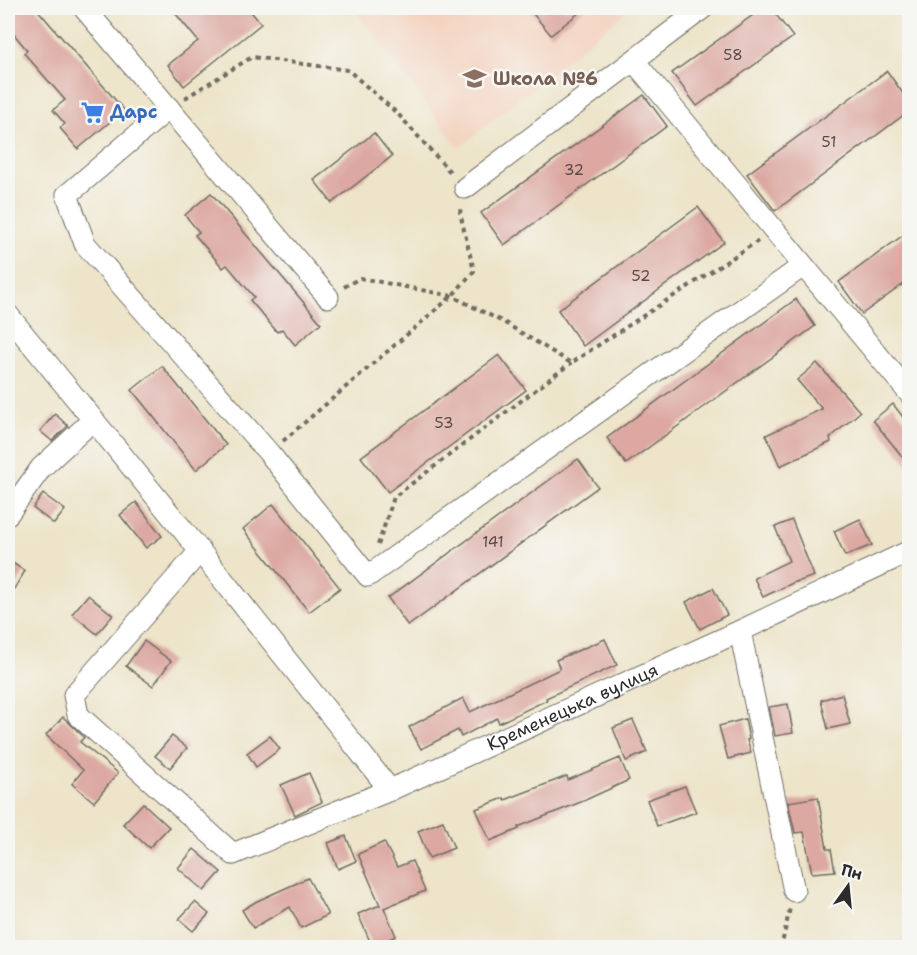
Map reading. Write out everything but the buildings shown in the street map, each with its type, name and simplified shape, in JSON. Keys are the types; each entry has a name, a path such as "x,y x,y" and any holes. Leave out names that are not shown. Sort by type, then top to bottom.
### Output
{"street":[{"path":"84,8 328,297"},
{"path":"465,188 703,8"},
{"path":"634,61 909,394"},
{"path":"169,108 67,195 85,244 269,453 368,576 803,266"},
{"path":"8,315 390,790"},
{"path":"8,514 41,468 93,420"},
{"name":"Кременецька вулиця","path":"200,551 74,695 78,715 233,854 390,790 740,631 909,551"},
{"path":"740,631 794,891"}],"path":[{"path":"169,108 252,57 348,70 398,114 465,188 460,213 474,271 452,296 269,453"},
{"path":"368,576 394,497 571,363 774,230"},
{"path":"328,297 360,278 452,296 506,323 571,363"},
{"path":"778,948 783,939 794,891"}],"shaded area":[{"name":"Школа №6","path":"630,8 459,148 354,9"}],"place":[{"name":"Школа №6","path":"475,79"},
{"name":"Дарс","path":"92,112"}]}
